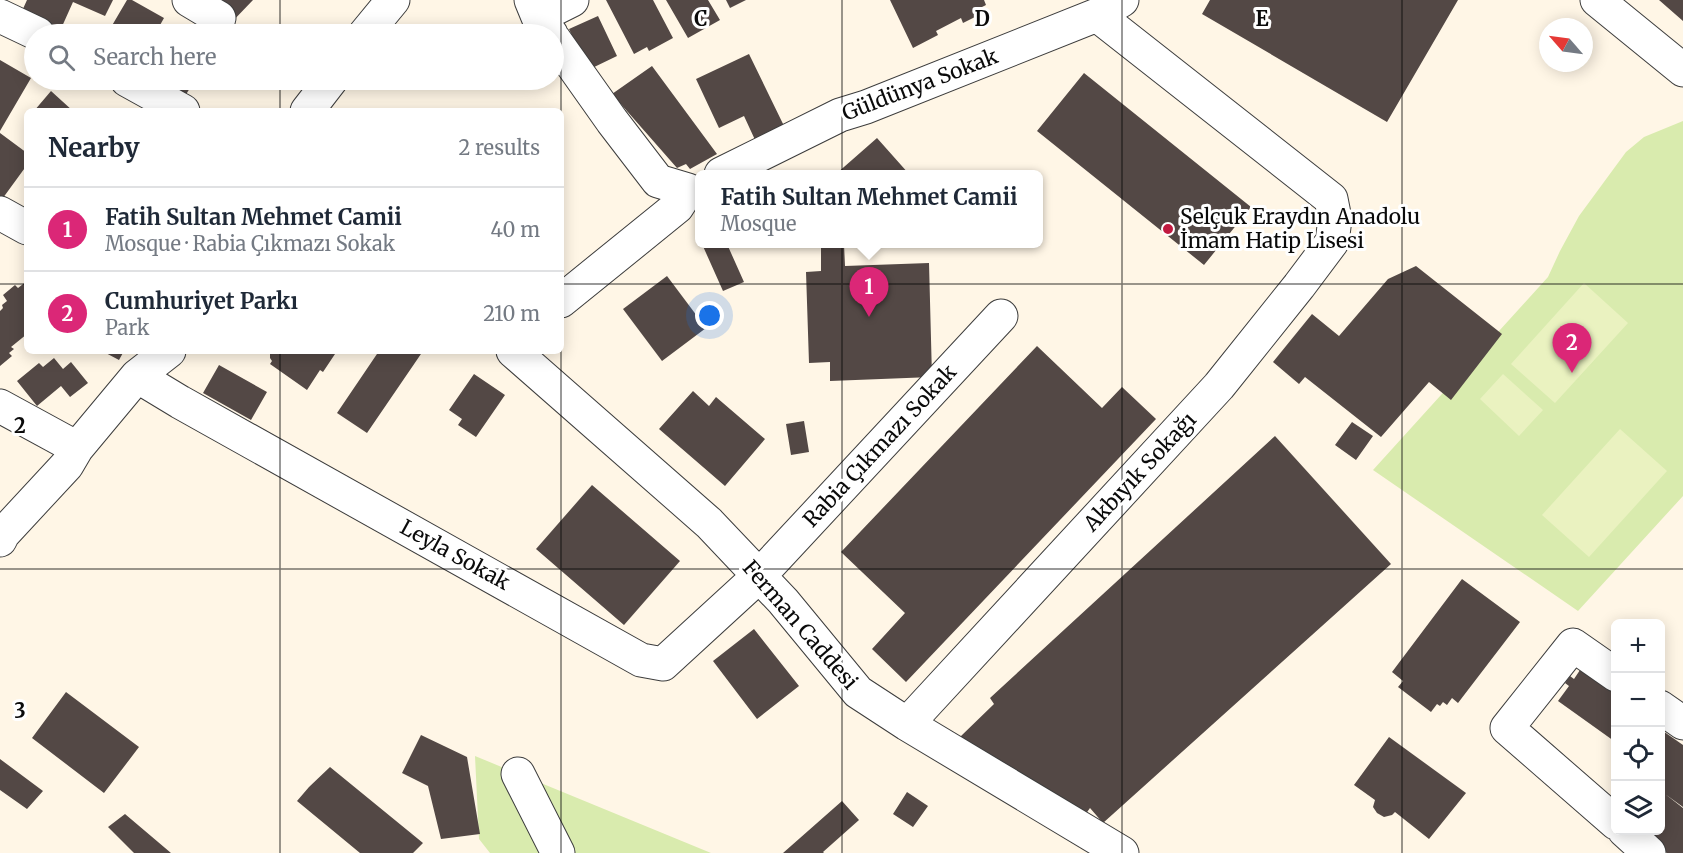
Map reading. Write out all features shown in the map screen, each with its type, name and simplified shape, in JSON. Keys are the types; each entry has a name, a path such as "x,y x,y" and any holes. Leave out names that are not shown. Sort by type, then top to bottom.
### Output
{"street":[{"path":"189,0 219,18"},
{"path":"373,24 393,0"},
{"path":"543,22 572,0"},
{"path":"1596,0 1683,70"},
{"name":"Güldünya Sokak","path":"729,170 840,115 866,107 1109,8"},
{"name":"Akbıyık Sokağı","path":"907,724 1219,386 1332,242 1335,219 1331,199 1109,8"},
{"path":"0,16 24,27"},
{"path":"564,52 612,121 658,181 694,187"},
{"path":"145,90 178,108"},
{"path":"309,108 323,90"},
{"path":"564,299 677,207 694,187"},
{"path":"0,213 24,226"},
{"name":"Rabia Çıkmazı Sokak","path":"759,576 1001,316"},
{"path":"0,540 67,465 77,448 137,376 165,354"},
{"name":"Ferman Caddesi","path":"517,354 709,523 783,601 858,692 907,724 1122,853"},
{"name":"Leyla Sokak","path":"137,376 641,660 663,663 759,576"},
{"path":"0,406 77,448"},
{"path":"1611,819 1507,728 1573,645 1613,673"},
{"path":"1665,710 1683,723"},
{"path":"518,774 558,853"},
{"path":"1629,835 1649,853"}],"green space":[{"path":"1683,121 1683,496 1578,611 1373,470 1548,277 1579,216 1626,152 1644,137"},
{"path":"1584,283 1628,323 1555,403 1511,364"},
{"path":"1503,374 1543,410 1519,436 1480,399"},
{"path":"1620,429 1667,471 1589,557 1542,515"},
{"path":"475,756 711,853 490,853 479,839"}],"building":[{"path":"27,0 113,0 105,16 73,2 63,24 17,22"},
{"path":"127,0 132,0 164,18 161,24 113,24"},
{"path":"203,0 253,0 230,24"},
{"path":"606,0 653,0 673,38 649,51 647,47 634,54"},
{"path":"666,0 708,0 720,20 688,38"},
{"path":"726,0 746,0 730,8"},
{"path":"890,0 984,0 986,5 976,10 979,15 963,23 961,18 936,31 938,35 913,48"},
{"path":"1210,0 1458,0 1387,122 1202,14"},
{"path":"1659,0 1683,0 1683,21"},
{"path":"598,16 617,56 588,70 569,29"},
{"path":"749,54 785,128 756,142 744,116 719,128 696,79"},
{"path":"0,60 24,74 24,90 0,131"},
{"path":"652,66 717,154 690,169 686,164 677,168 612,94"},
{"path":"1084,73 1251,207 1204,265 1037,131"},
{"path":"174,90 189,90 185,96"},
{"path":"51,91 70,108 37,108"},
{"path":"0,133 24,151 24,169 0,202"},
{"path":"877,138 905,170 841,170"},
{"path":"704,248 729,248 744,282 723,291"},
{"path":"821,248 844,248 845,266 929,263 932,377 830,381 830,362 809,363 806,272 821,271"},
{"path":"1416,266 1502,334 1451,400 1429,382 1381,437 1305,377 1299,384 1273,362 1312,314 1339,336 1388,279"},
{"path":"667,276 706,328 662,361 623,309"},
{"path":"24,283 24,336 11,347 14,349 9,353 12,356 0,366 0,311 3,308 2,305 7,301 3,295 15,285 18,288"},
{"path":"1037,346 1102,408 1122,387 1156,419 906,682 872,649 905,613 841,552"},
{"path":"108,354 122,354 119,360"},
{"path":"270,354 335,354 323,372 320,370 307,390 270,364 272,361"},
{"path":"377,354 421,354 367,433 337,413"},
{"path":"54,358 63,369 71,362 88,383 70,397 61,386 37,406 17,381 39,363 43,367"},
{"path":"219,365 267,392 251,420 203,393"},
{"path":"474,374 505,395 476,437 458,425 462,419 449,410"},
{"path":"693,391 709,406 716,397 765,439 725,486 659,429"},
{"path":"804,421 809,452 791,455 786,424"},
{"path":"1352,422 1373,436 1356,460 1335,445"},
{"path":"1275,436 1391,564 1103,823 1090,808 1085,815 960,737 994,704 990,698"},
{"path":"592,485 680,561 624,625 536,549"},
{"path":"1462,579 1520,622 1458,703 1452,698 1447,705 1443,702 1440,706 1437,704 1431,712 1398,687 1403,681 1392,672"},
{"path":"754,629 799,686 757,719 713,661"},
{"path":"1582,667 1611,682 1611,739 1558,701 1569,686 1565,683 1570,676 1574,679"},
{"path":"66,692 139,747 104,793 32,738"},
{"path":"1665,732 1683,745 1683,807 1665,794"},
{"path":"421,735 467,757 480,834 441,839 428,786 402,773"},
{"path":"1389,737 1466,793 1429,839 1395,812 1384,817 1377,813 1373,807 1375,800 1354,785"},
{"path":"0,759 43,791 27,809 0,790"},
{"path":"330,767 423,843 413,853 360,853 297,801"},
{"path":"907,792 928,806 913,827 893,814"},
{"path":"1665,794 1683,808 1683,853 1667,853 1644,835 1665,835"},
{"path":"842,801 859,820 824,853 783,853"},
{"path":"125,814 171,853 134,853 108,827"}],"place":[{"name":"Selçuk Eraydın Anadolu İmam Hatip Lisesi","path":"1168,229"},
{"name":"Fatih Sultan Mehmet Camii","path":"869,317"},
{"name":"Cumhuriyet Parkı","path":"1572,373"}]}
